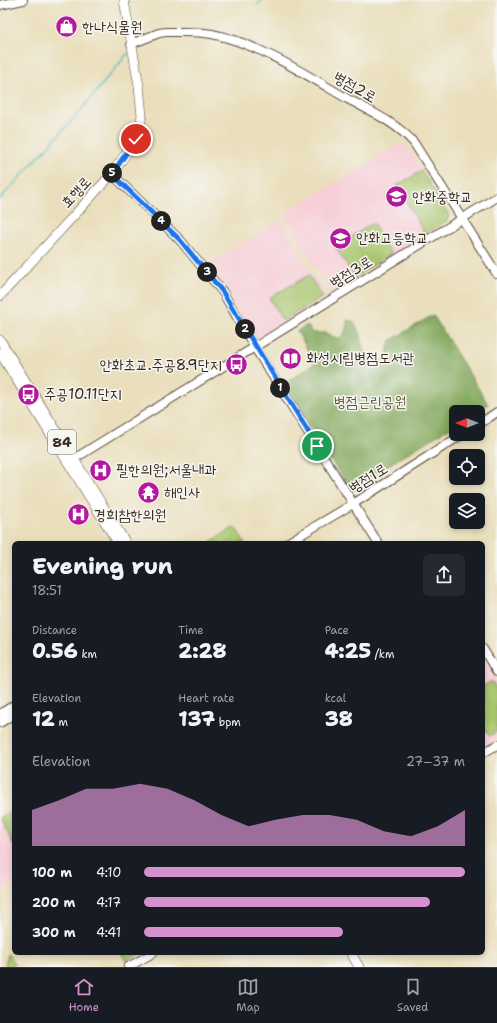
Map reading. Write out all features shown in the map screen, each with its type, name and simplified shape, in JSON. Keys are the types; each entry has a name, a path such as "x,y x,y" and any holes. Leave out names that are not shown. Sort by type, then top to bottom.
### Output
{"main road":[{"path":"124,0 131,41"},
{"name":"효행로","path":"0,296 112,174 136,139 142,116 131,41"},
{"name":"84","path":"0,340 117,541"},
{"name":"84","path":"0,353 70,461 125,541"},
{"path":"353,955 359,967"},
{"path":"358,955 365,967"}],"street":[{"path":"0,5 23,0"},
{"name":"병점2로","path":"131,41 159,33 184,32 212,34 246,46 290,66 386,120 406,133 414,143 497,274"},
{"path":"112,174 180,240 222,291 255,348 377,541"},
{"name":"병점3로","path":"255,348 497,198"},
{"path":"70,461 255,348"},
{"path":"485,420 497,412"},
{"name":"병점1로","path":"290,541 353,504 452,441"},
{"path":"485,652 497,672"},
{"path":"0,714 12,706"},
{"path":"0,723 12,715"},
{"path":"485,752 497,745"},
{"path":"128,967 149,955"}],"shaded area":[{"path":"402,143 408,148 449,215 447,221 331,293 283,214"},
{"path":"281,220 327,297 256,340 209,263"},
{"path":"485,661 497,682 497,738 485,746"},
{"path":"12,807 12,885 0,893 0,815"}],"green space":[{"path":"422,171 449,215 447,221 425,234 397,185"},
{"path":"373,223 391,254 355,277 335,247"},
{"path":"309,275 323,297 283,321 269,298"},
{"name":"병점근린공원","path":"433,315 488,404 485,406 449,405 449,428 352,487 347,486 284,384 315,363 297,331 307,325 312,333 326,333 336,338 342,337 346,330 347,320 353,321 361,334 362,348 374,361 382,361 386,358 390,341"},
{"path":"235,527 244,541 211,541"},
{"path":"492,681 497,690 497,732 489,736 485,729 485,685"},
{"path":"12,810 12,842 0,818"},
{"path":"8,954 15,965 7,967 5,964"},
{"path":"123,955 137,955 127,961"}],"waterway":[{"path":"258,4 262,0"},
{"path":"0,199 77,115 128,53"}],"place":[{"name":"한나식물원","path":"66,27"},
{"name":"안화중학교","path":"397,197"},
{"name":"안화고등학교","path":"340,238"},
{"name":"화성시립병점도서관","path":"290,358"},
{"name":"안화초교.주공8.9단지","path":"237,365"},
{"name":"주공10.11단지","path":"28,394"},
{"name":"필한의원;서울내과","path":"101,470"},
{"name":"해인사","path":"148,492"},
{"name":"경희참한의원","path":"78,515"}],"route":[{"path":"136,139 112,174 180,240 222,291 255,348 317,446"}]}
